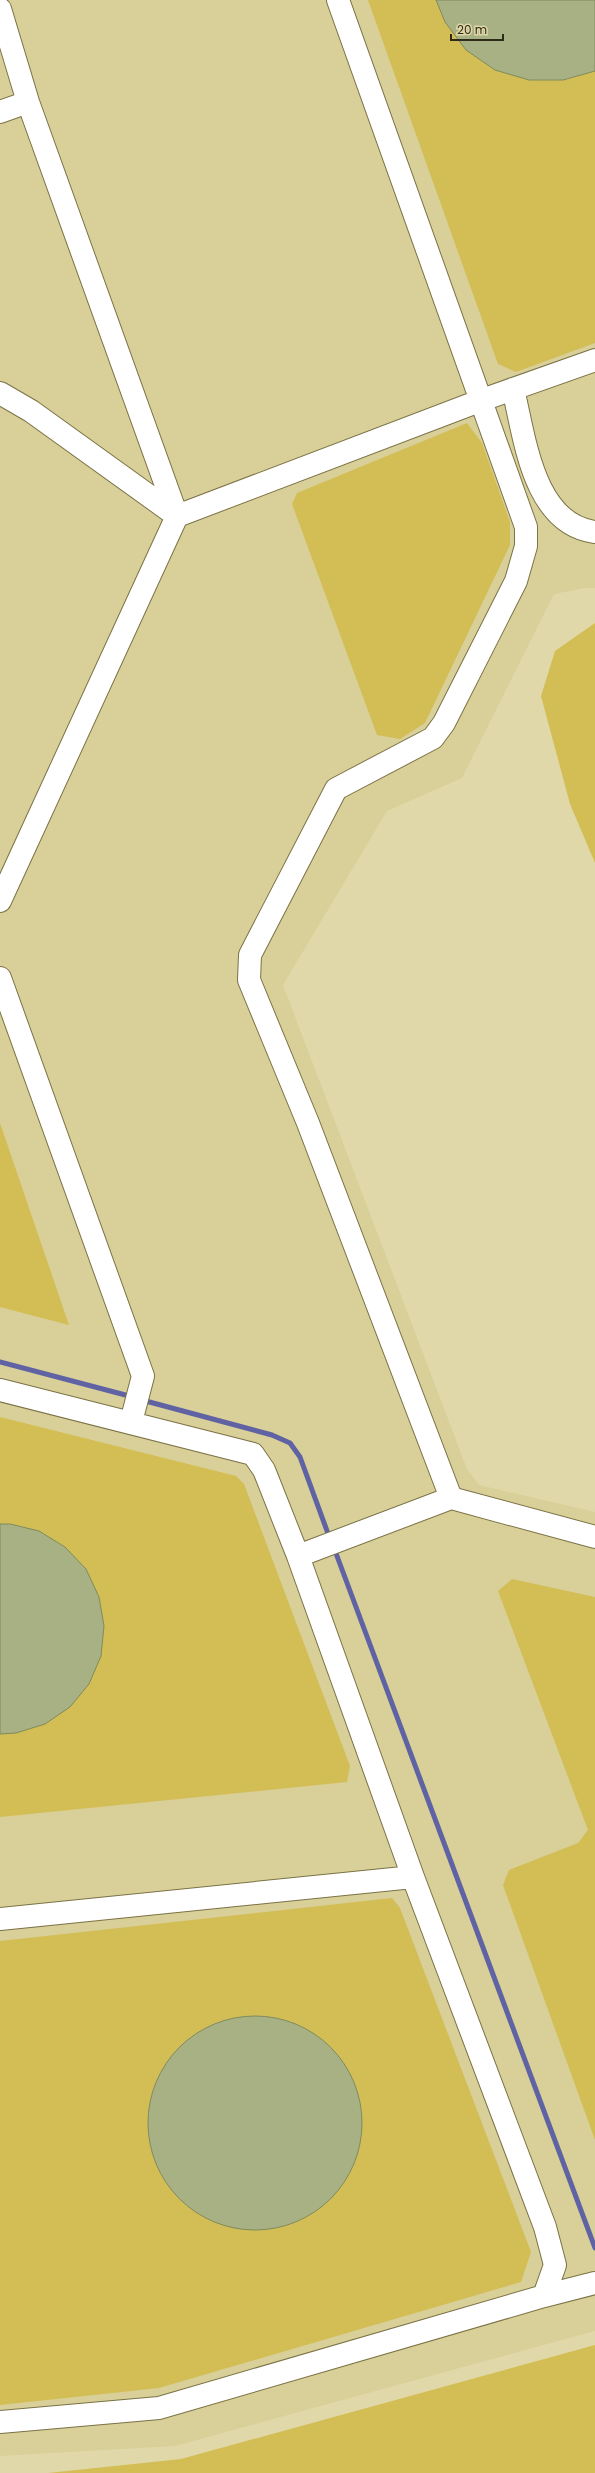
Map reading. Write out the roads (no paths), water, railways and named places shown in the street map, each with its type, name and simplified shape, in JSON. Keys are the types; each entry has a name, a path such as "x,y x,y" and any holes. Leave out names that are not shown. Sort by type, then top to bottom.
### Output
{"lane":[{"path":"338,0 482,400 526,527 526,546 516,581 444,723 433,738 336,789 250,955 249,980 308,1123 452,1498"},
{"path":"0,901 177,516 28,102 1,17"},
{"path":"0,112 28,102"},
{"path":"177,516 482,400 595,360"},
{"path":"513,389 530,457 543,495 555,512 572,523 595,532"},
{"path":"0,393 31,411 177,516"},
{"path":"0,978 143,1376 131,1422"},
{"path":"0,1390 253,1454 264,1470 298,1556 413,1877 545,2227 555,2265 544,2296"},
{"path":"298,1556 452,1498 595,1537"},
{"path":"0,1919 413,1877"},
{"path":"0,2422 159,2408 544,2296 595,2283"}],"waterway":[{"path":"0,1362 133,1397"},
{"path":"142,1400 272,1435 290,1443 300,1457 330,1539"},
{"path":"334,1548 595,2248"}]}
